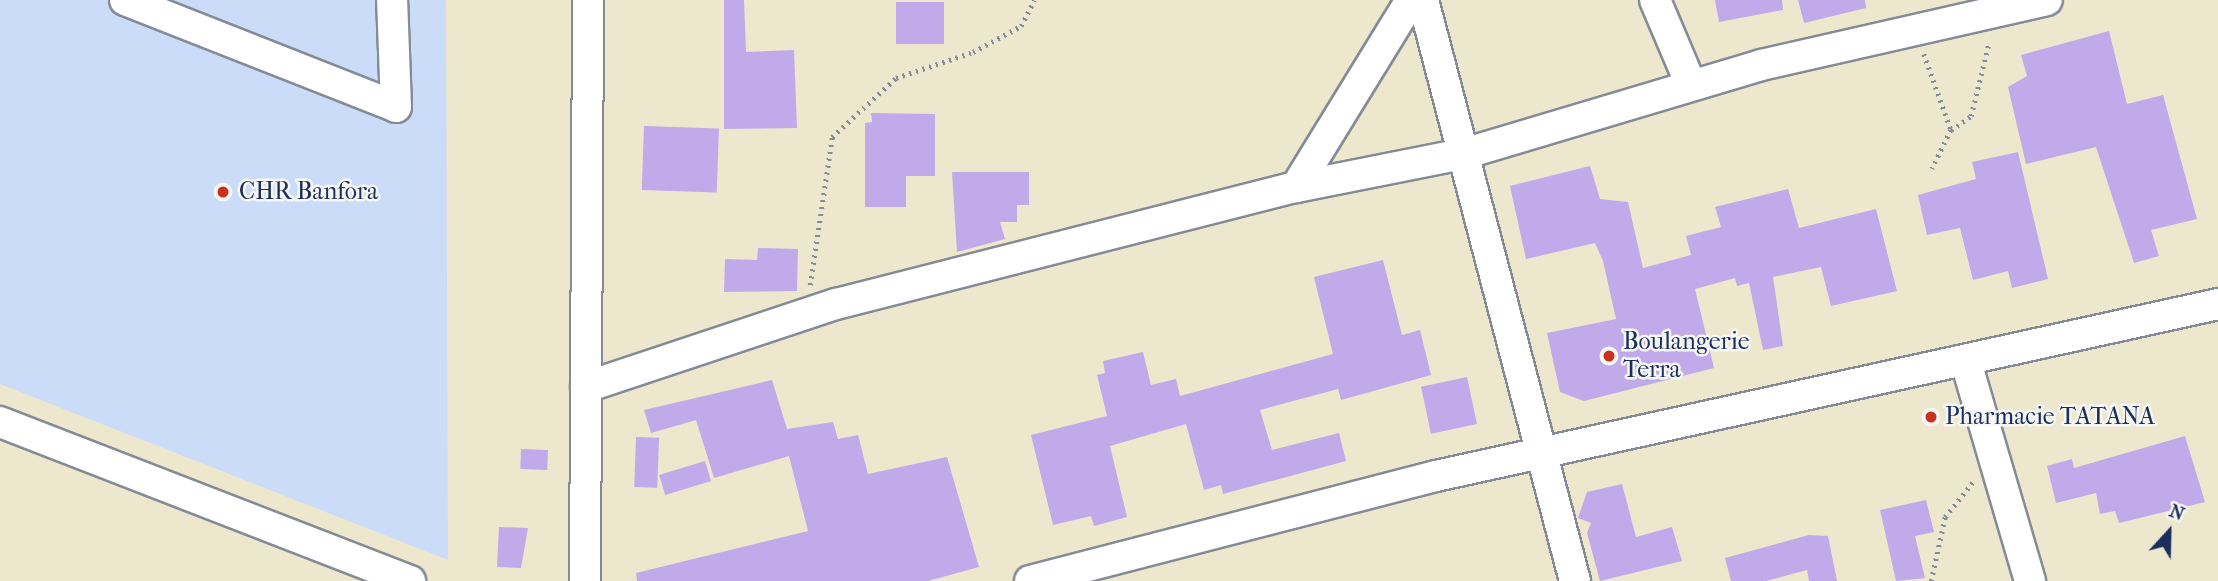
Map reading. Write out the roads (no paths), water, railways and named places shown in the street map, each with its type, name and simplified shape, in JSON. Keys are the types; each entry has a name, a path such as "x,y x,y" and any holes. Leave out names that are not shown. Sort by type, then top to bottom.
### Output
{"street":[{"path":"125,0 396,107 392,0"},
{"path":"585,581 588,0"},
{"path":"1296,187 1410,0"},
{"path":"1423,0 1576,581"},
{"path":"1654,0 1691,85"},
{"path":"586,387 809,315 1296,187 1463,154 1691,85 2047,0"},
{"path":"1030,581 1542,453 1966,362 2218,304"},
{"path":"1966,362 1990,459 2030,581"},
{"path":"0,422 410,581"}],"place":[{"name":"CHR Banfora","path":"223,192"},
{"name":"Boulangerie Terra","path":"1609,356"},
{"name":"Pharmacie TATANA","path":"1931,417"}]}
